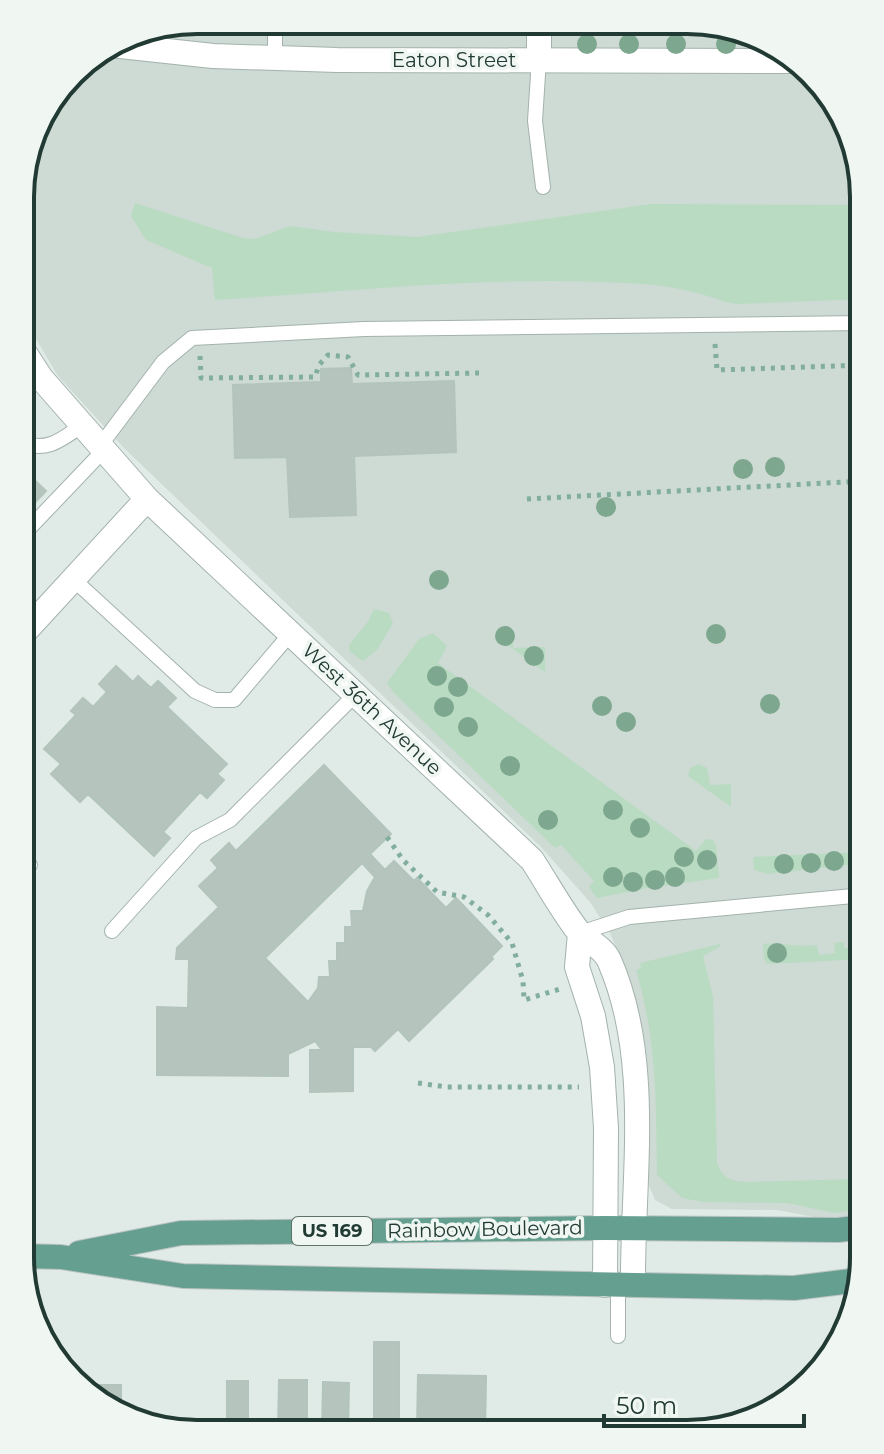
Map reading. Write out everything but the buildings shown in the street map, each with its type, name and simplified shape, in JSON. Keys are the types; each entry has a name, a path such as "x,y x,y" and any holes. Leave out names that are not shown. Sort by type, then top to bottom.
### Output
{"main road":[{"name":"Rainbow Boulevard","path":"61,1257 181,1233 850,1229"},
{"name":"Rainbow Boulevard","path":"34,1256 61,1257 183,1276 794,1288 848,1281"}],"street":[{"path":"539,34 539,59"},
{"name":"Eaton Street","path":"132,47 213,56 275,58 775,61"},
{"name":"West 36th Avenue","path":"34,367 81,426 147,499 532,860 580,933 607,956 628,1027 635,1075 637,1127 633,1229 618,1285"},
{"path":"34,622 147,499"},
{"path":"580,933 577,967 593,1016 602,1067 606,1128 605,1228 618,1285"}],"lane":[{"path":"275,34 275,58"},
{"path":"539,59 535,121 543,187"},
{"path":"34,523 102,448 163,362 192,338 364,329 850,323"},
{"path":"34,445 56,444 81,426"},
{"path":"73,579 195,691 215,700 234,700 291,633"},
{"path":"112,931 196,838 230,820 356,694"},
{"path":"580,933 629,917 850,896"},
{"path":"618,1285 618,1336"}],"path":[{"path":"702,344 717,344 717,370 850,365"},
{"path":"187,366 200,356 201,378 315,377 319,365 328,355 338,355 348,357 358,375 479,373"},
{"path":"527,499 850,482"},
{"path":"387,837 403,860 437,892 464,897 488,915 512,943 523,981 524,1000 564,988 565,1002"},
{"path":"418,1083 447,1087 581,1087 580,1072"}],"shaded area":[{"path":"197,34 708,35 749,46 786,68 802,82 816,98 838,135 847,165 850,197 850,1217 825,1219 777,1210 672,1209 655,1200 649,1185 649,1082 642,1027 628,975 610,933 590,902 540,846 125,449 58,376 34,336 34,197 37,165 51,125 74,90 90,74 135,46 165,37"}],"green space":[{"path":"135,203 243,238 255,239 290,226 417,237 651,204 850,205 850,300 737,304 659,285 535,281 215,300 212,268 146,240 131,216"},
{"path":"374,609 389,613 393,623 377,650 363,661 349,651 349,645"},
{"path":"509,628 513,648 545,647 545,672 498,638 502,629"},
{"path":"433,633 447,646 438,663 696,851 706,839 713,840 719,878 597,898 589,887 594,881 561,845 555,848 387,683 419,639"},
{"path":"699,764 707,768 710,785 731,784 731,807 688,776 690,768"},
{"path":"850,853 850,865 768,874 754,870 753,857"},
{"path":"844,942 844,948 850,947 850,960 767,964 763,944 817,945 819,955 835,953 834,943"},
{"path":"720,944 703,956 713,997 717,1162 721,1171 730,1179 745,1182 850,1179 850,1210 835,1213 787,1203 703,1202 682,1198 657,1175 652,1047 636,970 641,968 640,963"}]}
